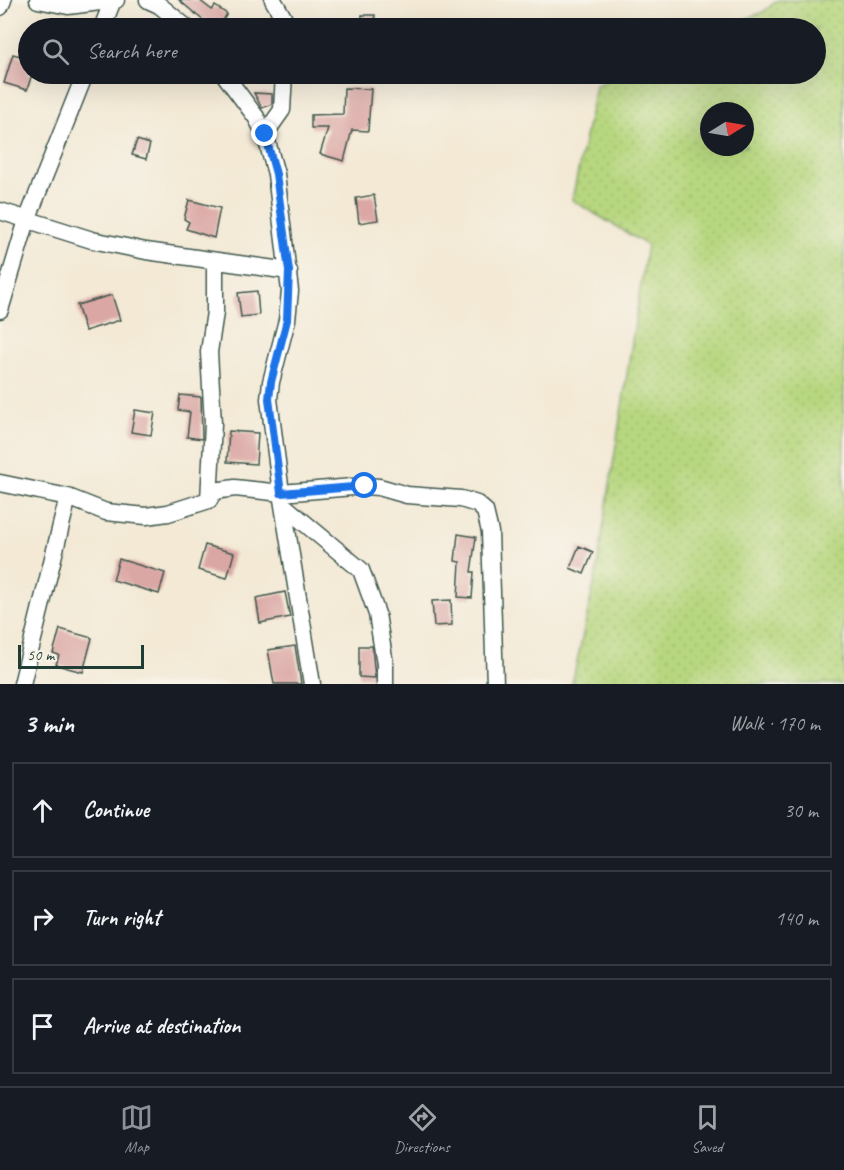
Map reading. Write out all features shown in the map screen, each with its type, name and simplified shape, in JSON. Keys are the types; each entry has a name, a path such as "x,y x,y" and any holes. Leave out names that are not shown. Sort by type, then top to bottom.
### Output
{"street":[{"path":"0,7 3,0"},
{"path":"39,0 68,6 114,0"},
{"path":"106,18 114,0"},
{"path":"148,0 159,5 175,18"},
{"path":"273,0 283,18"},
{"path":"0,310 27,220 81,84"},
{"path":"231,84 256,117 265,134 276,174 289,271 287,320 271,382 269,399 282,499 312,684"},
{"path":"265,134 282,110 283,84"},
{"path":"0,211 103,242 146,252 289,271"},
{"path":"210,500 213,424 209,352 215,312 215,262"},
{"path":"0,483 68,497 106,512 146,516 168,513 210,500 214,491 235,488 282,499 354,486 379,487 407,495 462,499 477,504 485,511 490,532 495,684"},
{"path":"24,684 68,497"},
{"path":"282,499 362,570 377,614 385,664 384,684"}],"green space":[{"path":"778,0 844,0 844,684 572,684 596,575 647,245 572,200 596,85 826,84 826,18 748,18 763,12"}],"building":[{"path":"179,0 199,0 212,10 215,6 227,14 224,18 200,18"},
{"path":"362,15 375,15 375,18 362,18"},
{"path":"13,54 18,55 18,84 29,84 27,90 4,83"},
{"path":"344,88 371,89 368,131 352,130 344,161 320,154 328,128 311,128 311,115 343,114"},
{"path":"254,93 272,94 272,104 262,108"},
{"path":"137,140 150,144 146,159 132,155"},
{"path":"374,195 378,220 359,223 356,198"},
{"path":"189,200 220,208 214,238 186,229 189,222 184,219"},
{"path":"257,291 259,315 241,317 238,293"},
{"path":"112,295 120,320 85,331 77,305"},
{"path":"180,395 201,397 202,439 187,437 190,412 178,410"},
{"path":"135,410 155,413 151,435 131,432"},
{"path":"229,431 258,433 256,464 227,462"},
{"path":"458,534 476,537 471,572 474,572 472,598 458,597 460,562 455,561"},
{"path":"205,545 234,553 227,578 198,570"},
{"path":"579,546 593,552 584,574 570,568"},
{"path":"119,559 165,573 159,594 113,580"},
{"path":"285,592 290,617 260,623 256,598"},
{"path":"451,600 452,625 434,626 432,601"},
{"path":"60,629 92,638 83,672 56,665 59,655 53,653"},
{"path":"295,646 301,684 274,684 268,650"},
{"path":"359,646 372,646 375,678 359,677"}],"route":[{"path":"265,134 276,174 290,291 287,320 271,382 269,399 281,493 365,486"}]}
